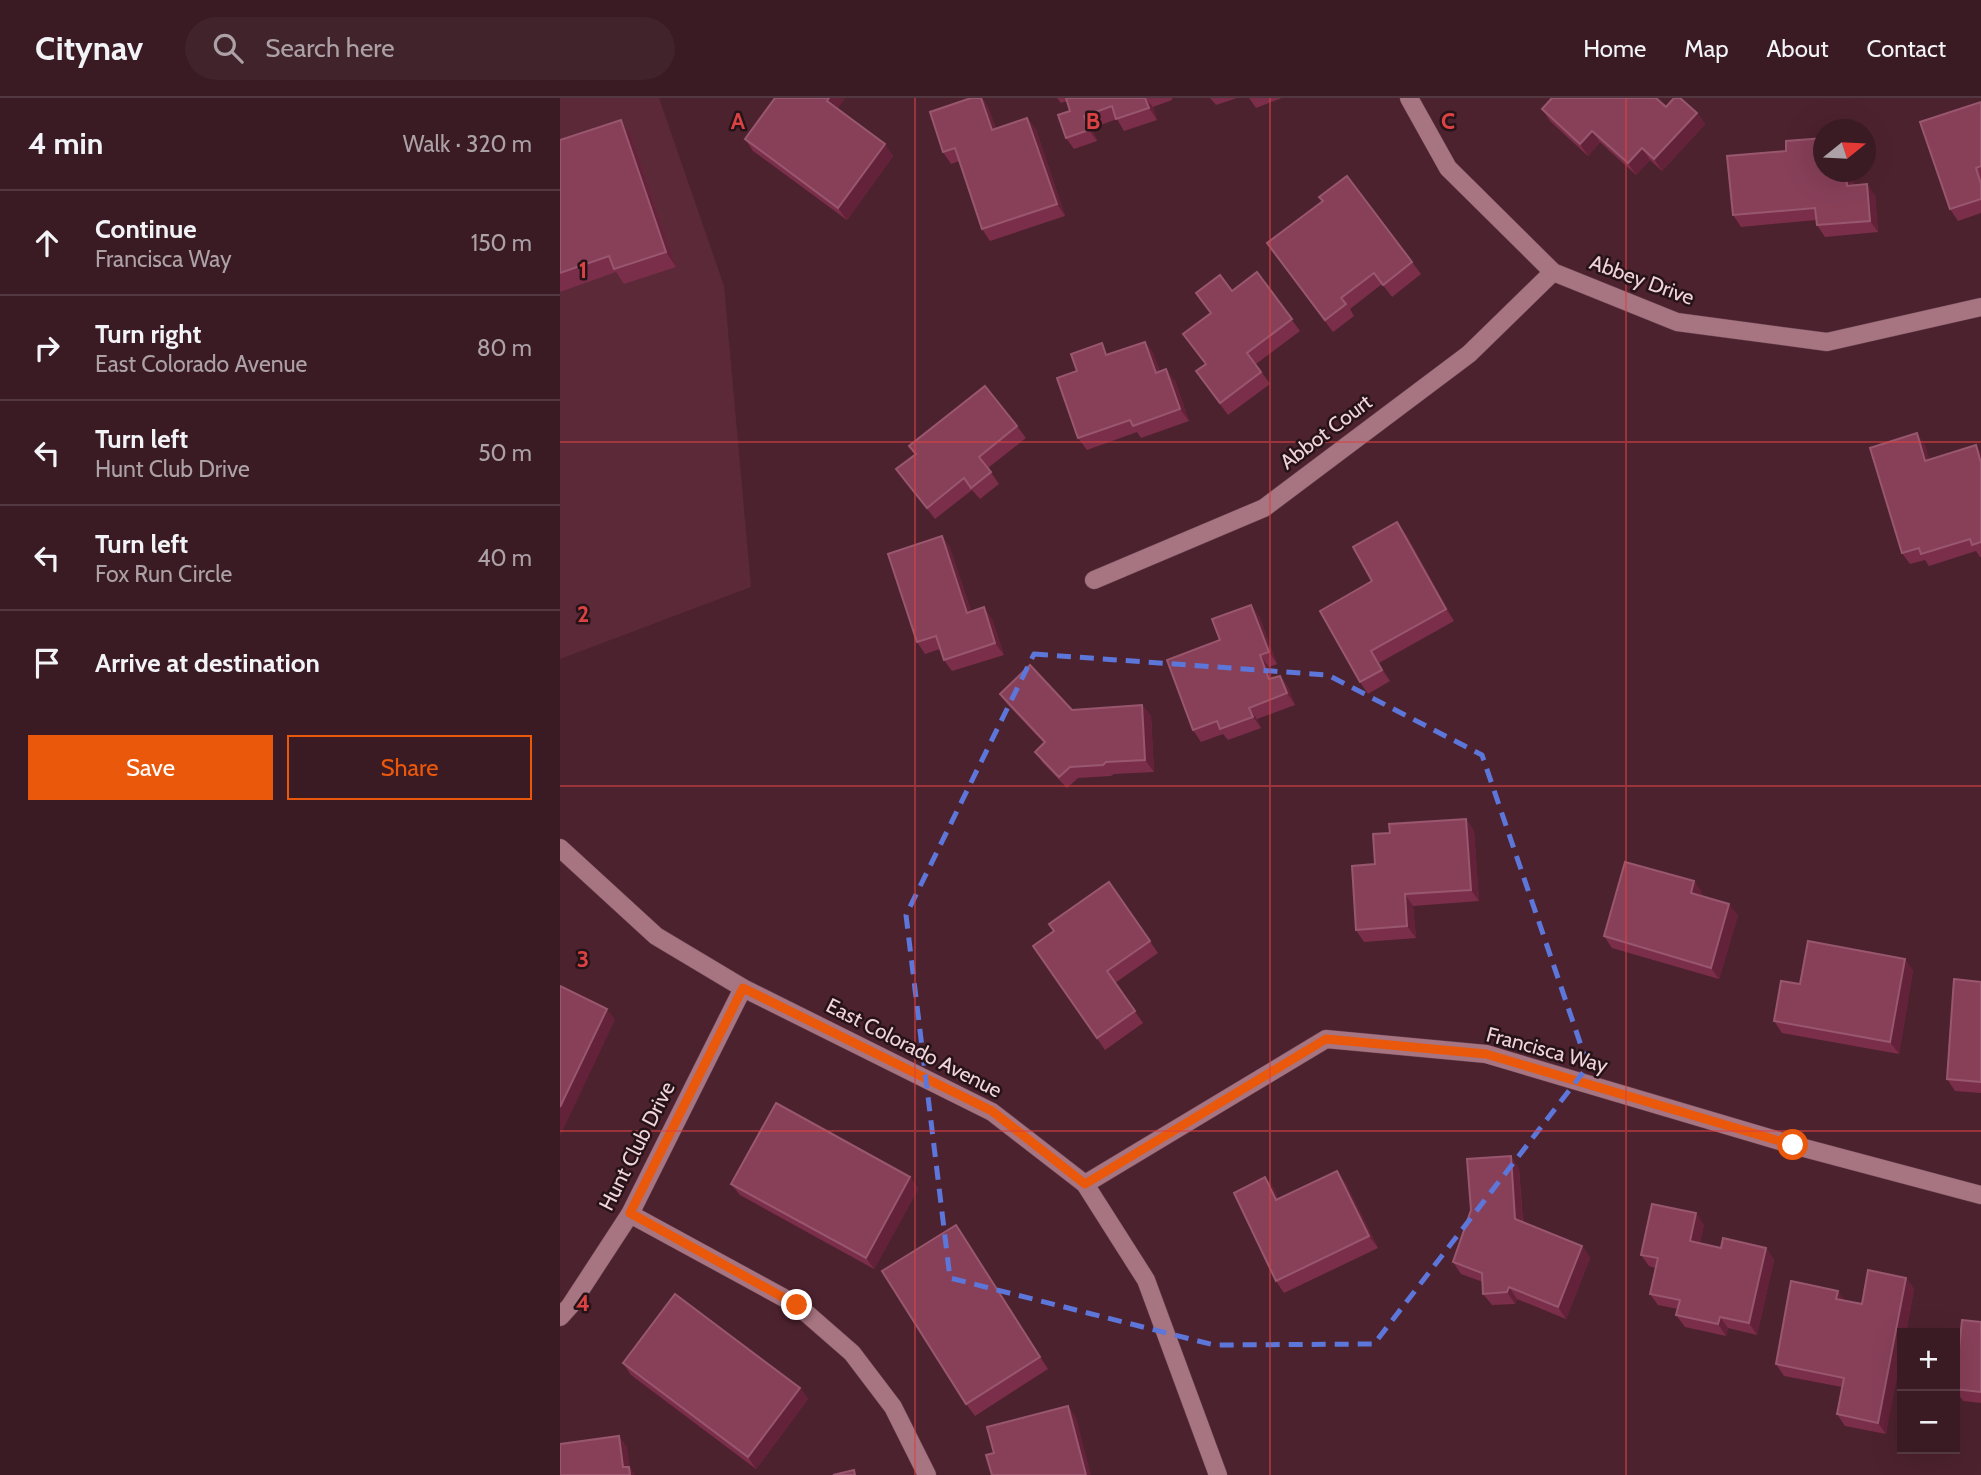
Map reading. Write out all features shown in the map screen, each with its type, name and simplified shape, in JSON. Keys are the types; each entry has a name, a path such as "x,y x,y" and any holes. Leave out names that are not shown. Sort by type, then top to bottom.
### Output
{"street":[{"name":"Abbey Drive","path":"1409,98 1448,168 1553,272 1677,321 1828,342 1981,307"},
{"name":"Abbot Court","path":"1094,580 1264,508 1469,355 1553,272"},
{"name":"East Colorado Avenue","path":"560,848 656,936 743,988 992,1111 1085,1184 1146,1280 1218,1475"},
{"name":"Hunt Club Drive","path":"560,1317 570,1306 630,1213 743,988"},
{"name":"Francisca Way","path":"1085,1184 1326,1039 1486,1054 1793,1145 1981,1195"},
{"path":"630,1213 797,1305 852,1353 892,1407 927,1475"}],"highlighted area":[{"path":"1034,654 1328,675 1482,755 1588,1066 1374,1344 1214,1345 950,1278 906,915"}],"shaded area":[{"path":"560,98 659,98 724,286 751,587 560,659"}],"building":[{"path":"775,98 829,98 827,101 885,144 838,208 745,139"},
{"path":"971,98 981,98 992,130 1027,118 1057,204 982,229 955,148 943,152 930,112"},
{"path":"1066,98 1145,98 1149,108 1116,119 1112,106 1084,116 1089,130 1066,138 1058,115 1070,111"},
{"path":"1552,98 1656,98 1666,107 1674,98 1680,98 1697,113 1654,159 1642,148 1628,163 1592,131 1580,144 1542,109"},
{"path":"1981,102 1981,166 1976,168 1981,184 1981,199 1950,209 1920,122"},
{"path":"621,120 666,252 614,269 609,256 560,273 560,140"},
{"path":"1813,139 1813,182 1847,182 1847,186 1867,184 1870,221 1817,225 1815,208 1733,215 1727,156 1786,151 1786,141"},
{"path":"1347,176 1412,262 1383,285 1374,273 1341,298 1346,304 1325,320 1267,243 1323,201 1319,197"},
{"path":"1257,272 1292,319 1247,353 1261,372 1220,403 1196,371 1206,364 1183,334 1211,313 1196,293 1220,275 1232,291"},
{"path":"1145,342 1156,373 1166,369 1180,409 1133,426 1130,420 1078,438 1057,378 1077,371 1071,354 1102,343 1106,355"},
{"path":"985,386 1017,426 979,457 991,472 971,488 964,478 927,508 896,469 916,454 909,446"},
{"path":"1917,433 1925,461 1976,445 1981,463 1981,542 1972,545 1970,539 1921,554 1919,548 1902,553 1870,448"},
{"path":"1397,522 1446,609 1371,651 1382,670 1360,682 1320,611 1372,581 1353,547"},
{"path":"942,536 967,613 984,607 995,643 944,660 936,636 917,642 888,554"},
{"path":"1251,605 1269,652 1260,655 1269,679 1280,676 1287,693 1249,708 1253,717 1220,729 1217,721 1193,730 1167,660 1220,640 1212,619"},
{"path":"1030,665 1072,710 1142,705 1145,760 1070,767 1059,777 1035,752 1045,742 1000,694"},
{"path":"1466,819 1471,890 1405,894 1407,926 1356,930 1352,866 1375,864 1373,834 1390,833 1389,824"},
{"path":"1625,862 1694,881 1691,893 1729,904 1711,968 1604,936"},
{"path":"1109,882 1150,941 1107,971 1135,1011 1097,1038 1033,946 1054,931 1049,924"},
{"path":"1808,941 1905,959 1890,1042 1774,1021 1781,981 1800,984"},
{"path":"1954,979 1981,982 1981,1082 1947,1079"},
{"path":"560,986 607,1009 560,1107"},
{"path":"776,1103 910,1177 866,1258 731,1184"},
{"path":"1511,1156 1515,1219 1582,1246 1558,1307 1509,1287 1507,1292 1483,1294 1482,1273 1453,1262 1471,1210 1467,1159"},
{"path":"1337,1171 1369,1236 1276,1281 1234,1193 1265,1177 1276,1200"},
{"path":"1652,1204 1696,1213 1690,1241 1721,1248 1723,1238 1766,1248 1749,1323 1720,1317 1718,1324 1676,1315 1680,1300 1650,1294 1658,1258 1641,1255"},
{"path":"956,1225 1040,1357 966,1404 882,1271"},
{"path":"1868,1270 1906,1278 1878,1423 1837,1414 1844,1378 1776,1364 1791,1281 1838,1291 1836,1299 1862,1304"},
{"path":"675,1294 800,1388 748,1457 623,1363"},
{"path":"1962,1320 1981,1322 1981,1392 1960,1390"},
{"path":"1068,1406 1086,1475 992,1475 986,1455 994,1453 987,1427"},
{"path":"619,1436 623,1467 629,1467 630,1475 560,1475 560,1444"},
{"path":"854,1470 855,1475 833,1475"}],"route":[{"path":"797,1305 630,1213 743,988 992,1111 1085,1184 1326,1039 1486,1054 1793,1145"}]}
